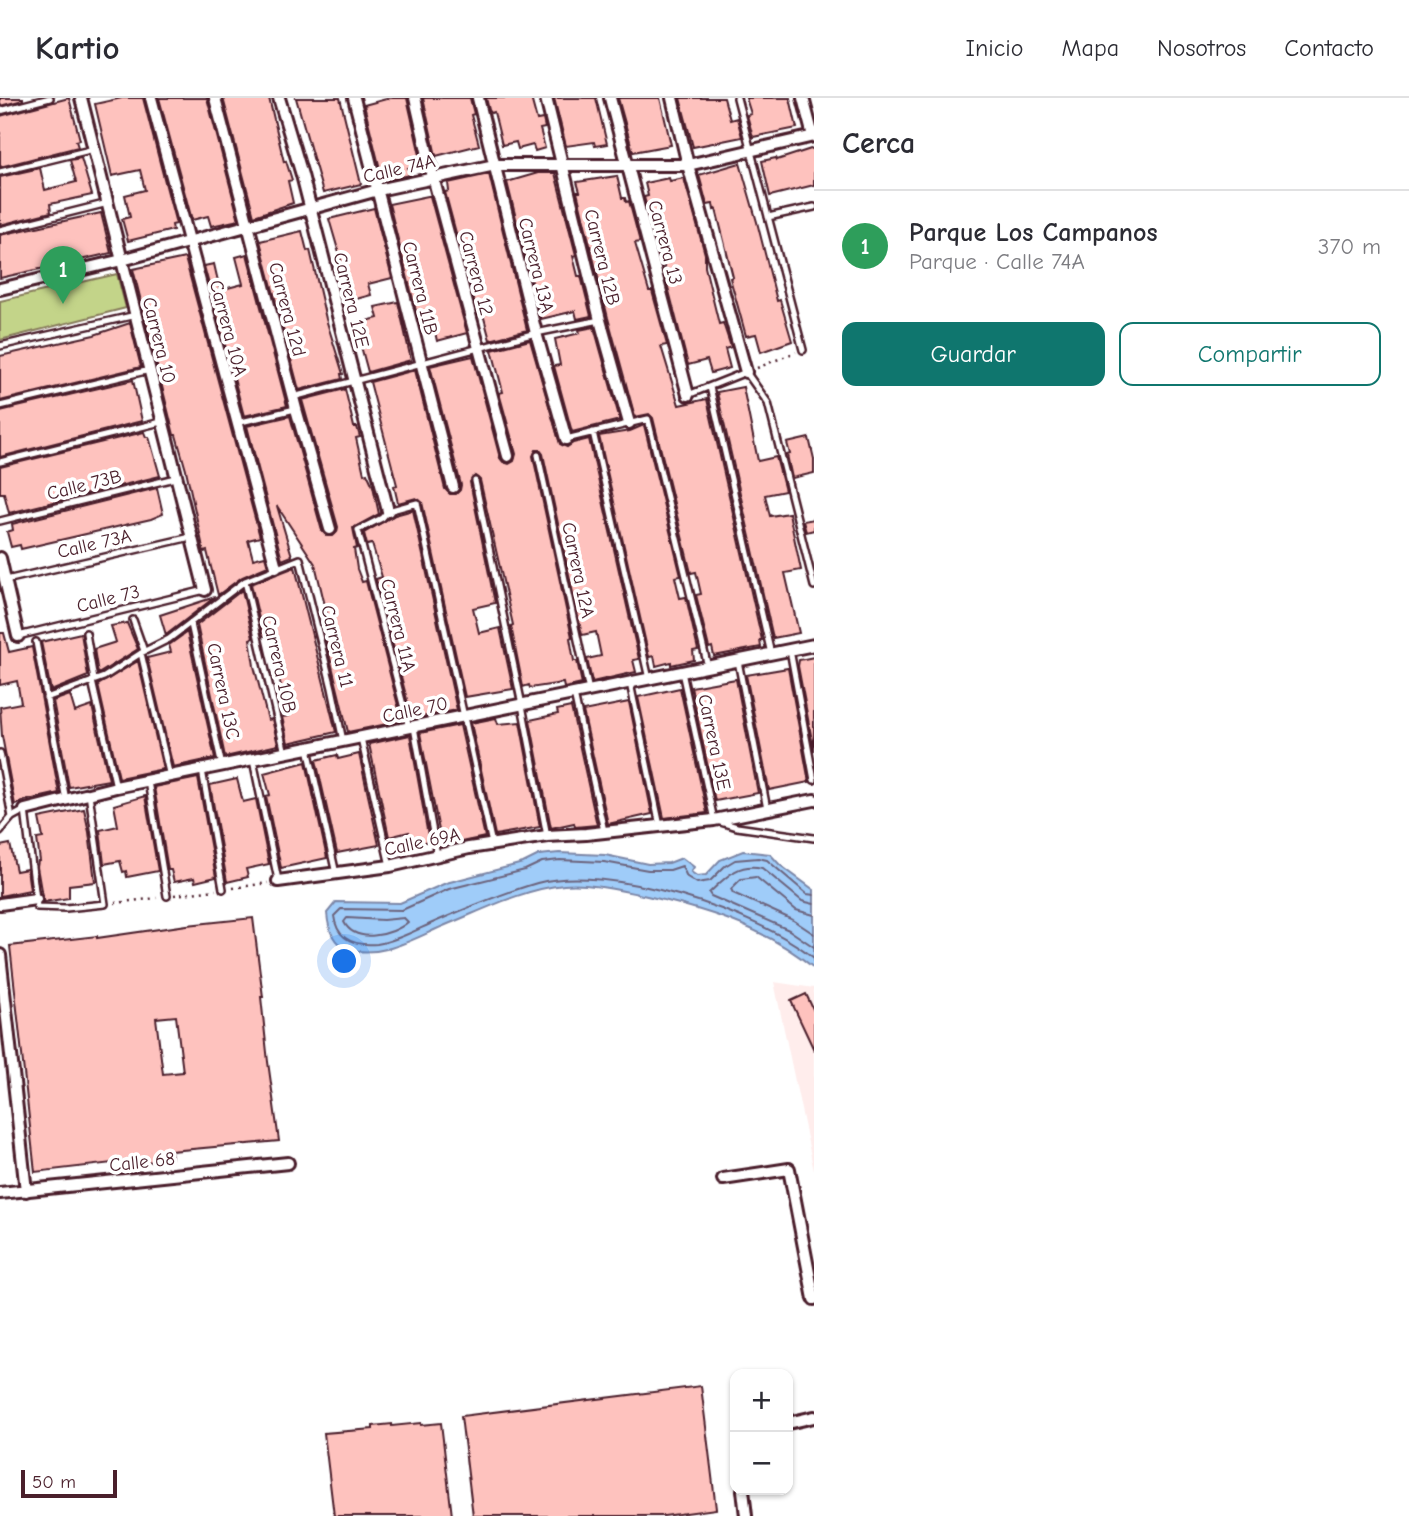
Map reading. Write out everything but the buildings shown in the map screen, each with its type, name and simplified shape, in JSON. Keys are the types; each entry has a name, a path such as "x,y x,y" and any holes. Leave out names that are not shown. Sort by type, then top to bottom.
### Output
{"street":[{"name":"Carrera 10","path":"81,98 205,590"},
{"name":"Carrera 10A","path":"151,98 276,567"},
{"name":"Carrera 12d","path":"215,98 294,403 330,529"},
{"name":"Carrera 12E","path":"279,98 310,207 388,511"},
{"name":"Carrera 11B","path":"354,98 453,487"},
{"name":"Carrera 12","path":"415,98 433,177 508,456"},
{"name":"Carrera 13A","path":"478,98 536,333 566,439"},
{"name":"Carrera 12B","path":"546,98 600,320 629,423"},
{"name":"Carrera 13","path":"610,98 688,395"},
{"path":"672,98 746,372"},
{"path":"803,98 813,136"},
{"name":"Calle 74A","path":"0,289 122,260 310,207 495,165 688,165 813,136"},
{"path":"0,558 18,636"},
{"name":"Calle 70","path":"25,810 148,781 814,645"},
{"name":"Calle 69A","path":"278,881 390,866 492,844 547,836 714,820 814,800"},
{"path":"0,904 36,903"},
{"path":"0,955 26,1191"},
{"name":"Calle 68","path":"0,1193 288,1163"},
{"path":"723,1179 789,1169 814,1299"},
{"path":"793,1422 814,1417"},
{"path":"744,1495 746,1516"}],"lane":[{"path":"0,111 50,98"},
{"path":"737,98 803,350"},
{"path":"0,172 94,149"},
{"path":"0,229 108,203"},
{"path":"768,217 814,207"},
{"path":"0,346 136,315"},
{"path":"237,423 355,380 536,333 600,320"},
{"path":"0,405 150,370"},
{"path":"688,395 746,372 768,403 814,586"},
{"path":"710,387 771,654"},
{"path":"566,439 648,419 708,667"},
{"path":"0,462 162,422"},
{"path":"593,432 649,679"},
{"name":"Carrera 12A","path":"538,455 589,691"},
{"name":"Calle 73B","path":"0,521 175,478"},
{"path":"475,481 547,836"},
{"path":"388,511 417,503 492,844"},
{"name":"Carrera 11A","path":"388,511 382,518 358,530 412,728 437,856"},
{"name":"Calle 73A","path":"5,580 191,537"},
{"name":"Carrera 11","path":"276,567 300,559 343,741"},
{"path":"46,698 93,681 128,663 191,624 245,582 276,567"},
{"name":"Carrera 10B","path":"245,582 285,753"},
{"name":"Calle 73","path":"18,636 205,590"},
{"path":"133,620 170,777"},
{"name":"Carrera 13C","path":"191,624 222,766"},
{"path":"86,633 93,681 116,788"},
{"path":"36,642 66,800"},
{"path":"790,650 814,780"},
{"path":"738,661 767,810"},
{"name":"Carrera 13E","path":"682,672 714,820"},
{"path":"629,683 660,826"},
{"path":"574,694 604,832"},
{"path":"361,738 390,866"},
{"path":"308,748 336,874"},
{"path":"0,753 12,817"},
{"name":"Carrera 13C","path":"253,760 278,881"},
{"path":"202,770 223,889"},
{"path":"148,781 167,896"},
{"path":"0,831 12,817 25,810 36,903 66,908 105,904 89,794"},
{"path":"714,820 737,827 814,838"}],"path":[{"path":"746,372 803,350"},
{"path":"105,904 278,881"}],"shaded area":[{"path":"774,982 814,988 814,1171"}],"green space":[{"path":"117,274 126,308 0,340 0,301"}],"water":[{"path":"743,851 770,854 780,865 814,890 814,968 795,953 731,920 662,899 592,886 564,885 519,895 398,945 372,951 341,946 332,934 327,913 336,902 400,903 446,883 523,863 539,855 605,855 648,864 669,863 682,858 694,867 691,872 697,876 706,875 720,860"}],"place":[{"name":"Parque Los Campanos","path":"63,304"}]}
